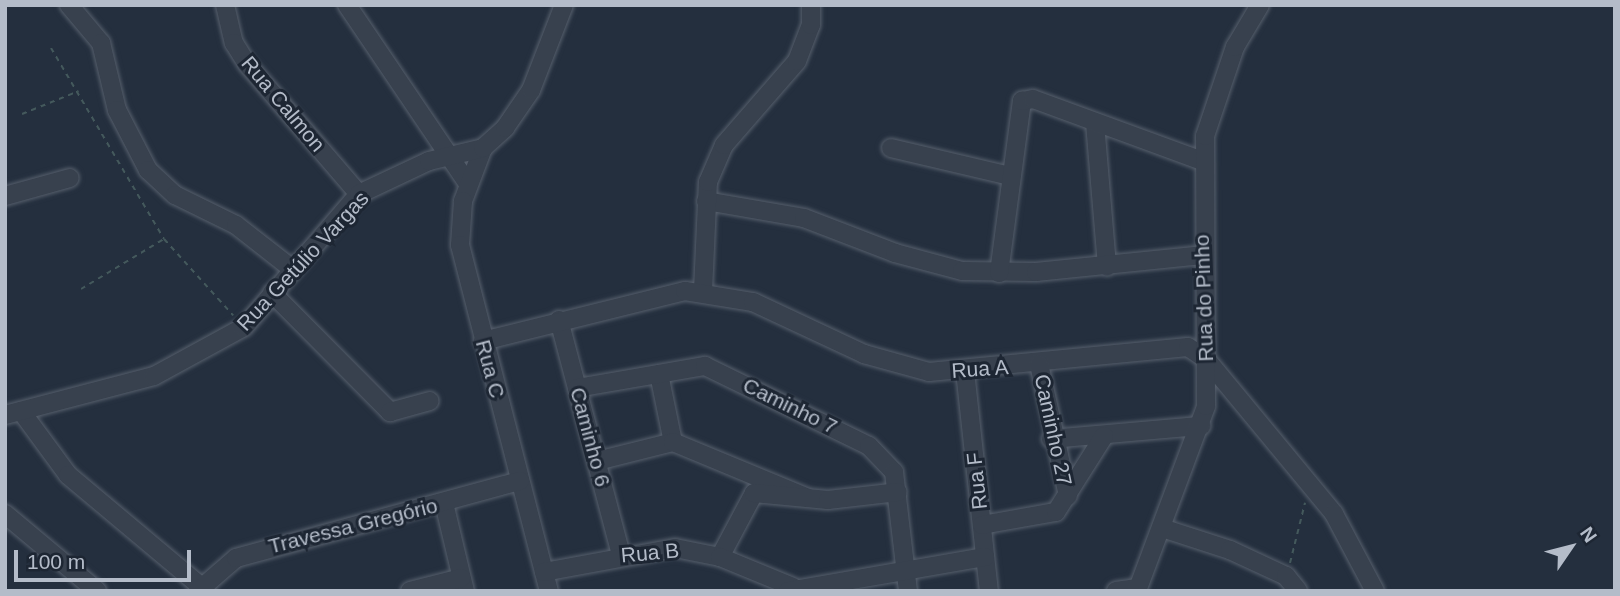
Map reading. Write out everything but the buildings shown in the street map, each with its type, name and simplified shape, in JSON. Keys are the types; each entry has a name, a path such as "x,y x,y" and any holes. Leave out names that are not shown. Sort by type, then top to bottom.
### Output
{"street":[{"path":"69,5 101,43 117,110 148,170 175,195 236,225 290,268"},
{"name":"Rua Calmon","path":"225,5 234,43 247,64 359,194"},
{"path":"347,5 468,184"},
{"path":"483,148 525,101 564,5"},
{"path":"702,291 706,201 724,145 805,46 811,5"},
{"name":"Rua do Pinho","path":"1138,589 1201,426 1206,359 1202,161 1217,94 1260,5"},
{"path":"999,273 1022,101 1033,99 1202,161"},
{"path":"1095,123 1107,266"},
{"name":"Rua Getúlio Vargas","path":"13,413 153,376 244,327 290,268 359,194 450,155 483,148"},
{"name":"Rua C","path":"483,148 468,184 460,245 549,591"},
{"path":"891,148 1010,176"},
{"path":"5,196 71,178"},
{"path":"706,201 804,218 935,265 999,273 1202,256"},
{"name":"Rua A","path":"483,341 644,296 702,291 753,302 891,365 965,371 1178,346 1206,359 1338,520 1375,591"},
{"path":"272,293 390,412 430,401"},
{"name":"Caminho 6","path":"563,319 621,554"},
{"name":"Caminho 27","path":"1039,364 1051,439 1068,496"},
{"name":"Caminho 7","path":"582,388 705,366 789,405 878,452 890,464 898,492 908,591"},
{"name":"Rua F","path":"965,371 989,591"},
{"path":"659,374 673,442"},
{"path":"13,413 68,475 202,589"},
{"path":"1051,439 1201,426"},
{"path":"982,525 1048,516 1068,496 1104,436"},
{"path":"597,461 673,442 808,498"},
{"name":"Travessa Gregório","path":"202,589 236,558 520,481"},
{"path":"720,557 754,493 808,498 898,492"},
{"path":"410,591 463,584 444,503"},
{"path":"5,514 97,591"},
{"path":"1163,527 1286,576 1298,591"},
{"name":"Rua B","path":"544,572 621,554 675,548 720,557 746,573 791,589"},
{"path":"791,589 985,557"},
{"path":"746,573 751,591"},
{"path":"1116,591 1138,589"}],"path":[{"path":"51,48 80,91 164,239 244,327"},
{"path":"22,114 80,91"},
{"path":"81,289 164,239"},
{"path":"1286,576 1309,485"}]}
